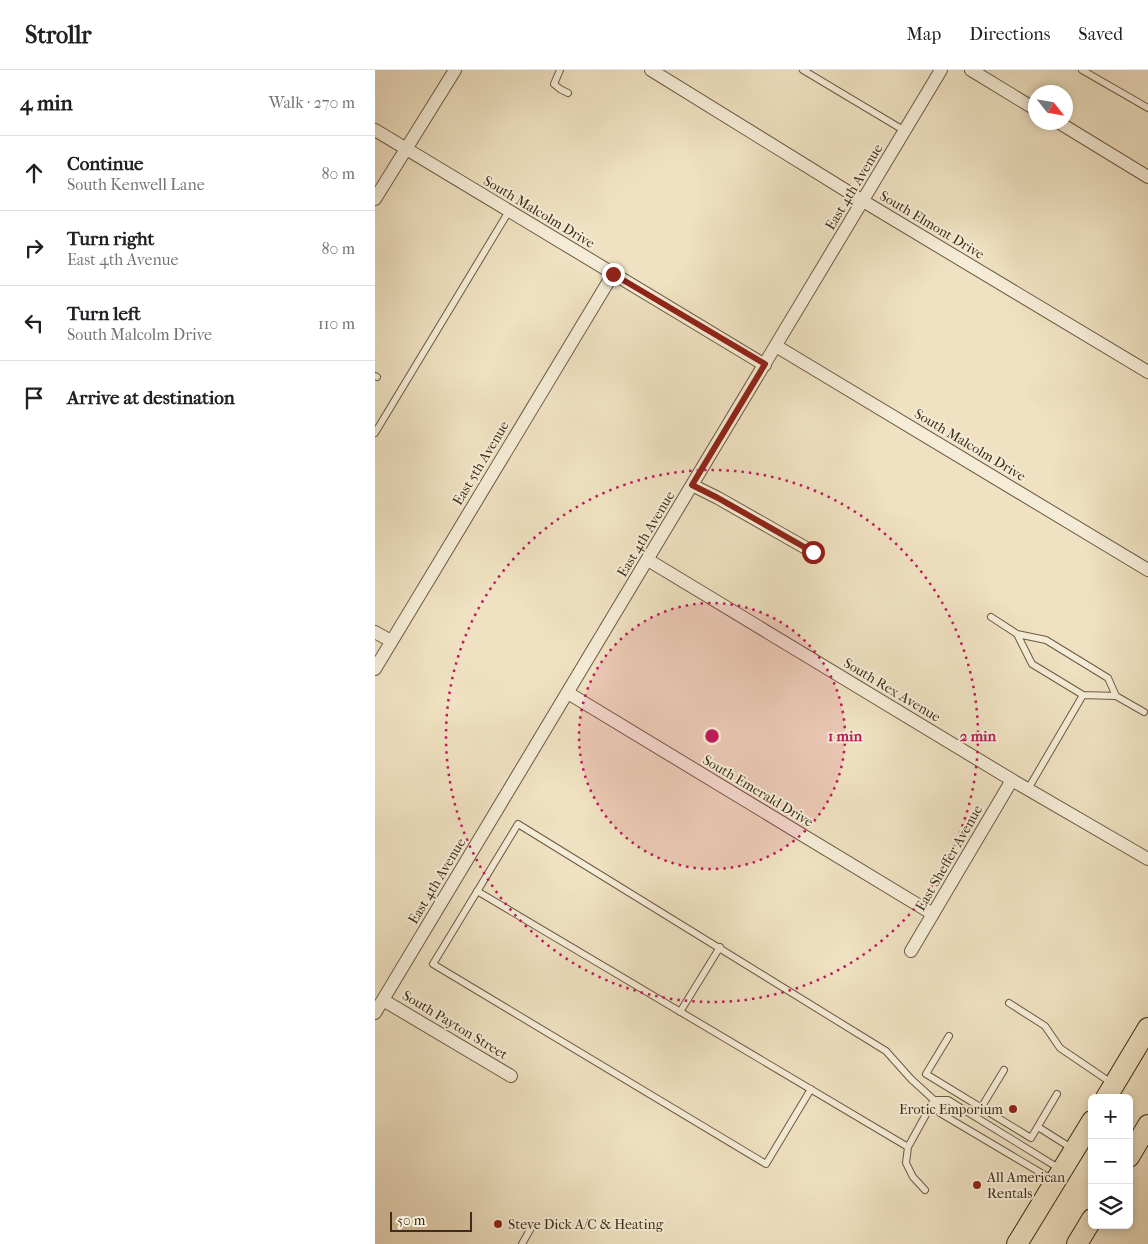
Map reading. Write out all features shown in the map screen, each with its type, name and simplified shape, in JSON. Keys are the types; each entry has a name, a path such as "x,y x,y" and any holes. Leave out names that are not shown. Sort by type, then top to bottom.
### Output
{"main road":[{"path":"1110,1091 1148,1028"},
{"path":"1133,1149 1148,1125"},
{"path":"1017,1244 1088,1127"},
{"path":"1077,1244 1088,1226"}],"street":[{"path":"375,199 455,70"},
{"name":"South Elmont Drive","path":"651,70 1148,372"},
{"name":"East 4th Avenue","path":"375,1013 941,70"},
{"path":"971,70 1028,105"},
{"name":"South Malcolm Drive","path":"375,130 765,364"},
{"path":"1070,130 1148,177"},
{"name":"East 5th Avenue","path":"375,669 613,274"},
{"name":"South Malcolm Drive","path":"776,346 1148,570"},
{"path":"692,485 813,552"},
{"name":"South Rex Avenue","path":"648,560 1012,780 1148,859"},
{"path":"375,632 391,642"},
{"name":"South Emerald Drive","path":"567,693 933,914"},
{"name":"East Sheffer Avenue","path":"911,951 1012,780"},
{"name":"South Payton Street","path":"383,1000 511,1076"}],"lane":[{"path":"560,70 554,84 568,93"},
{"path":"803,70 905,131"},
{"path":"1082,70 1148,108"},
{"path":"375,433 509,211"},
{"path":"991,617 1017,634 1046,640 1108,678 1116,696"},
{"path":"1017,634 1032,664 1083,695 1116,696 1144,712"},
{"path":"1028,789 1083,695"},
{"path":"811,1089 766,1164 433,964 518,824 886,1050 911,1079 934,1100 940,1113 1058,1176"},
{"path":"477,891 908,1147"},
{"path":"681,1012 720,948"},
{"path":"1009,1003 1045,1026 1060,1048 1110,1091"},
{"path":"949,1036 926,1074 1031,1138 1057,1094"},
{"path":"981,1108 1004,1070"},
{"path":"925,1190 913,1177 906,1163 908,1147 934,1100"},
{"path":"934,1100 948,1100 1058,1176"},
{"path":"1037,1127 1074,1149"},
{"path":"522,1244 531,1228"}],"place":[{"name":"Erotic Emporium","path":"1013,1109"},
{"name":"All American Rentals","path":"977,1185"},
{"name":"Steve Dick A/C & Heating","path":"498,1224"}],"route":[{"path":"613,274 765,364 692,485 813,552"}]}
